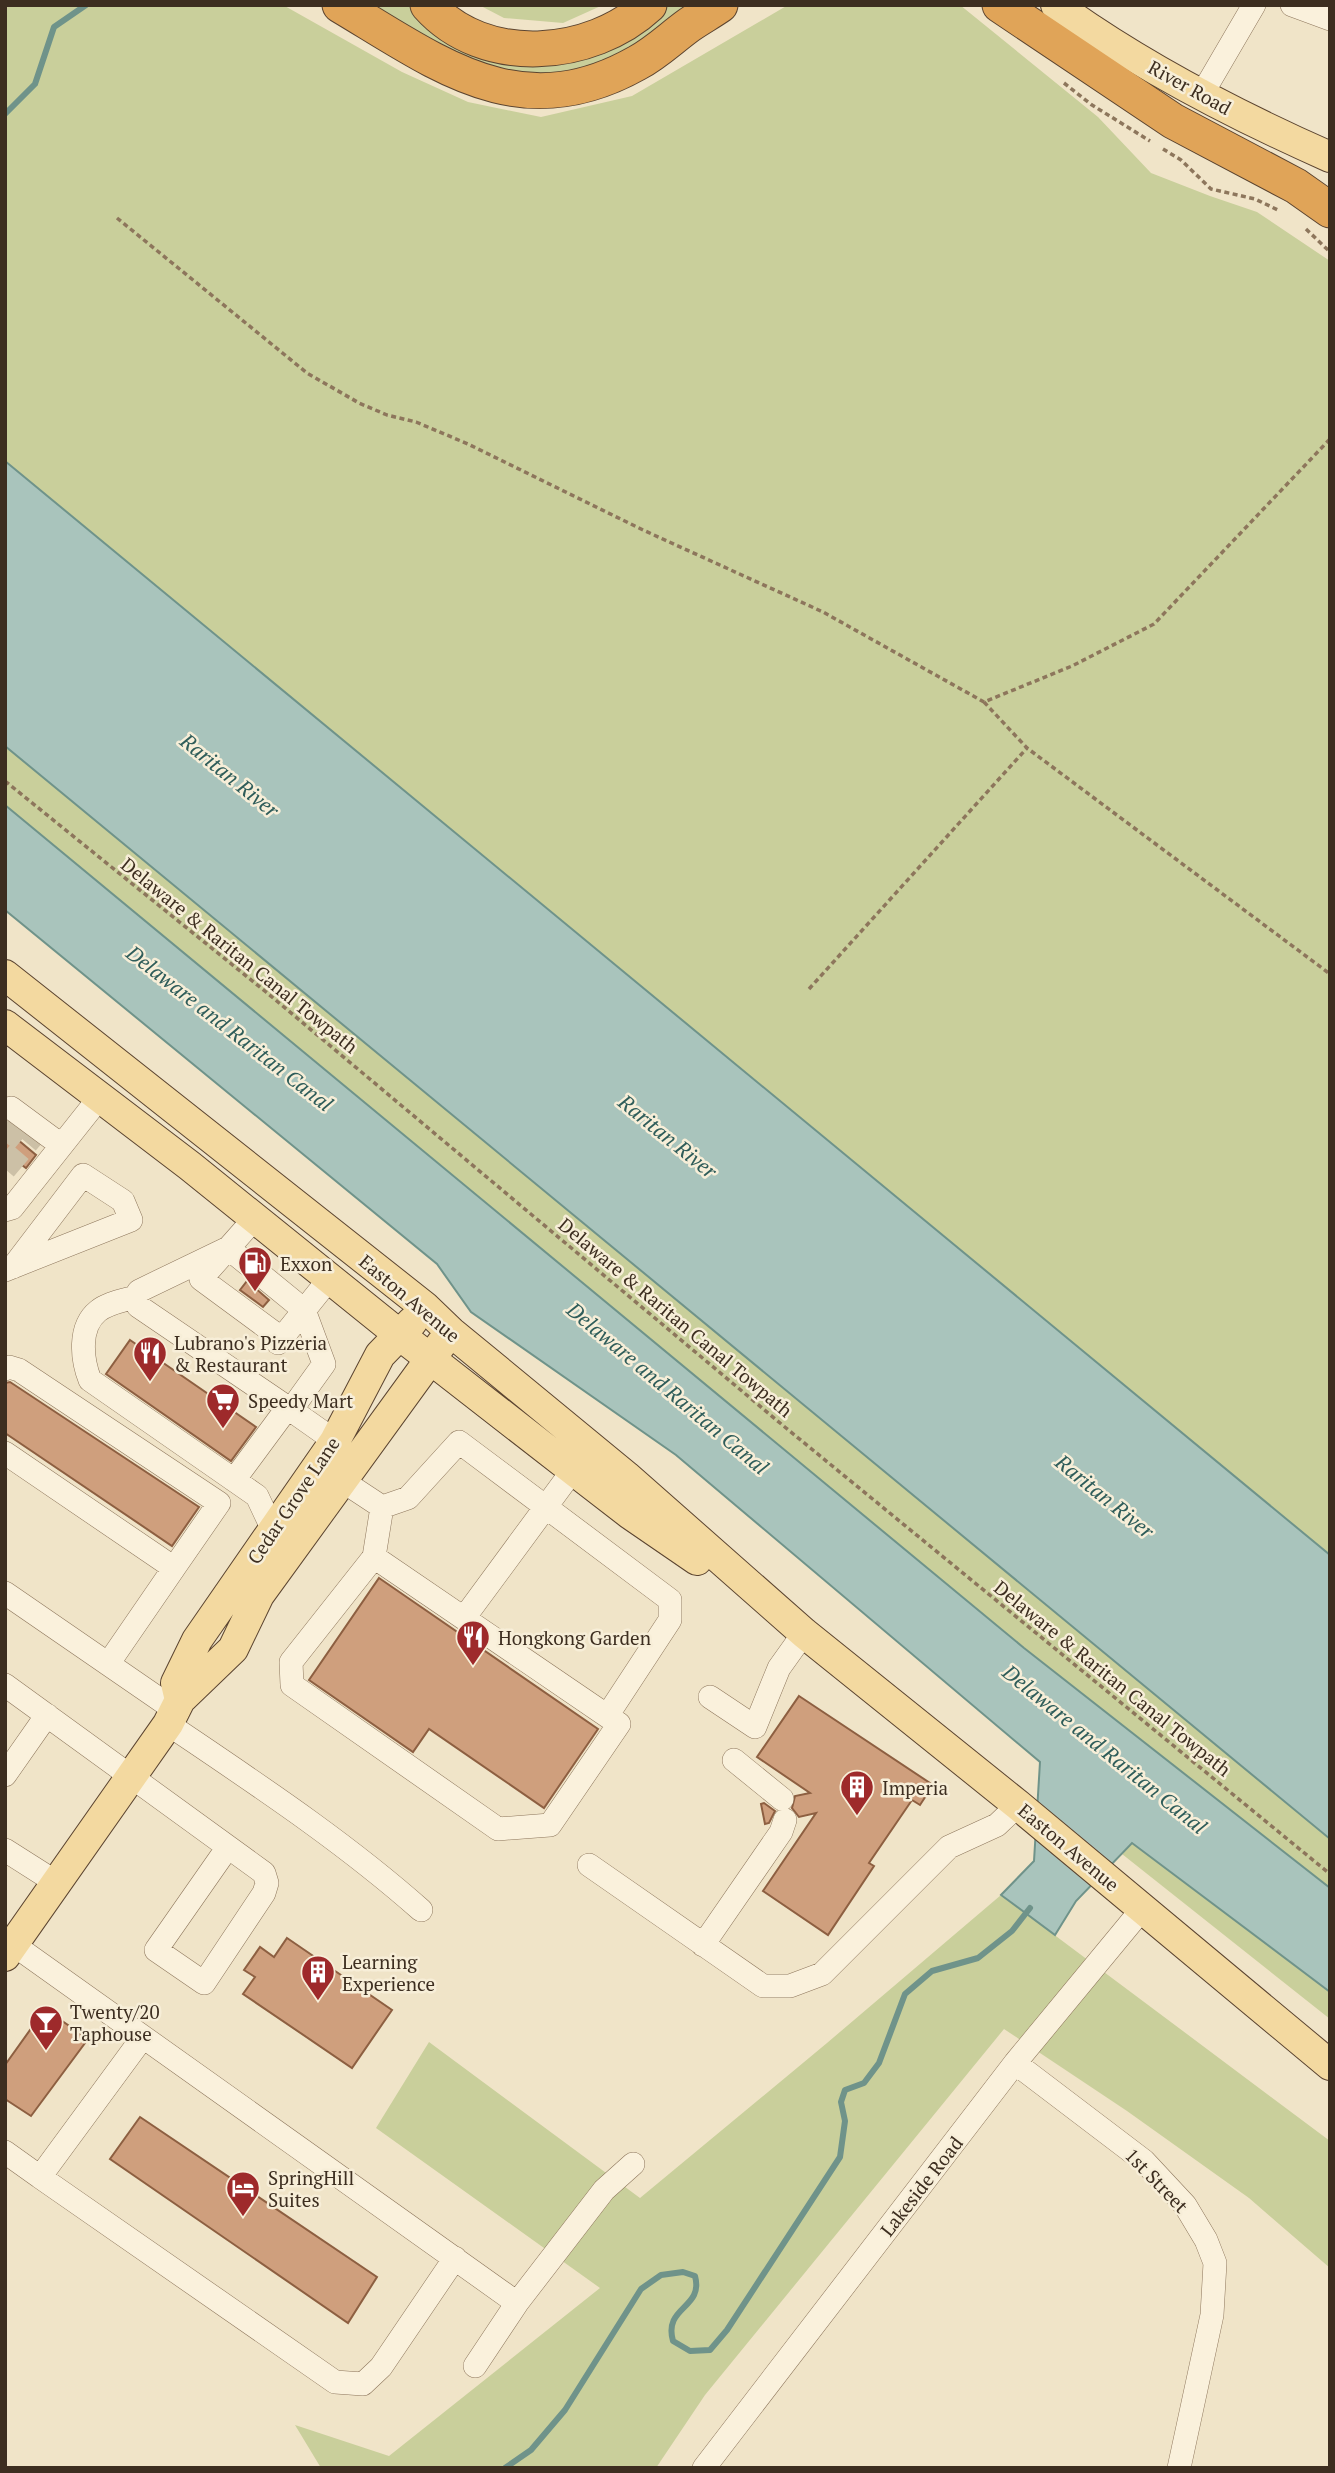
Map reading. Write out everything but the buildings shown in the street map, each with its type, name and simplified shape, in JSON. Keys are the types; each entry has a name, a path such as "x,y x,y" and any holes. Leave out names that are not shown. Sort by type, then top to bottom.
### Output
{"highway":[{"path":"340,5 449,69 498,87 545,90 574,87 603,79 634,65 659,51 698,15 720,5"},
{"path":"428,5 447,22 490,42 516,48 546,49 572,46 599,37 626,23 649,5"},
{"path":"1000,5 1173,121 1296,186 1330,210"}],"main road":[{"name":"River Road","path":"1056,5 1165,74 1269,130 1330,157"},
{"name":"Easton Avenue","path":"5,975 425,1307 451,1332 626,1476 804,1633 1018,1805 1330,2065"},
{"name":"Easton Avenue","path":"5,1025 630,1514 804,1633"},
{"name":"Cedar Grove Lane","path":"174,1712 176,1683 197,1640 335,1441 380,1355 401,1336 425,1307"},
{"name":"Cedar Grove Lane","path":"9,1951 174,1712 233,1649 259,1595 451,1332"}],"street":[{"path":"1202,94 1254,5"},
{"path":"1292,5 1330,19"},
{"path":"5,1210 12,1208 100,1097"},
{"path":"11,1108 61,1145"},
{"path":"83,1175 123,1201 131,1220 9,1269 83,1175"},
{"path":"255,1218 201,1279 290,1327"},
{"path":"220,1258 139,1291 135,1297 111,1303 96,1312 89,1324 83,1351 84,1365 90,1380 257,1496 273,1530"},
{"path":"220,1258 324,1364 234,1480"},
{"path":"290,1327 330,1278"},
{"path":"135,1297 138,1306 335,1441"},
{"path":"5,1369 9,1367 19,1370 219,1503 108,1664"},
{"path":"382,1507 408,1498 459,1442 670,1600 670,1620 607,1716"},
{"path":"5,1453 174,1568"},
{"path":"464,1618 573,1470"},
{"path":"341,1480 382,1507"},
{"path":"374,1558 619,1724 550,1825 498,1829 292,1685 291,1662 374,1558 382,1507"},
{"path":"5,1593 174,1712 292,1809 380,1874 421,1910"},
{"path":"710,1697 755,1727 779,1668 804,1633"},
{"path":"5,1685 264,1873 266,1888 204,1983 156,1950 228,1847"},
{"path":"5,1775 47,1715"},
{"path":"704,1945 781,1832 783,1809 734,1760"},
{"path":"589,1865 763,1986 790,1986 822,1974 949,1847 997,1825 1018,1805"},
{"path":"5,1850 57,1883"},
{"name":"Lakeside Road","path":"704,2468 1015,2063 1143,1908"},
{"path":"9,1951 143,2037 517,2303"},
{"path":"40,2177 143,2037"},
{"name":"1st Street","path":"1015,2063 1144,2161 1185,2205 1206,2240 1215,2263 1212,2315 1180,2468"},
{"path":"5,2152 335,2382 363,2384 382,2367 455,2258"},
{"path":"475,2366 517,2303 604,2190 634,2164"}],"path":[{"path":"117,218 307,373 359,403 387,415 416,422 468,444 643,530 823,612 984,702 1027,748 1330,974"},
{"path":"984,702 1072,666 1154,624 1330,439"},
{"path":"809,989 1027,748"},
{"name":"Delaware & Raritan Canal Towpath","path":"5,781 266,992 786,1428 1330,1874"}],"green space":[{"path":"5,5 283,5 402,72 468,102 541,117 632,96 788,5 960,5 1098,117 1151,173 1257,212 1330,261 1330,1555 5,461"},
{"path":"368,5 414,5 491,55 663,9 667,5 690,5 672,22 603,65 539,77 481,68"},
{"path":"479,5 603,5 563,23 504,18"},
{"path":"5,746 1330,1839 1330,1888 1024,1648 5,805"},
{"path":"1132,1842 1330,1992 1330,2019 1122,1854"},
{"path":"1001,1895 1330,2141 1330,2268 1249,2198 1127,2111 1004,2029 705,2395 656,2468 321,2468 295,2425 389,2456 600,2288 376,2128 429,2042 640,2198"}],"water":[{"name":"Raritan River","path":"5,461 1330,1555 1330,1839 5,746"},
{"name":"Delaware and Raritan Canal","path":"5,805 1024,1648 1330,1888 1330,1992 1132,1843 1076,1901 1055,1935 1001,1895 1034,1861 1040,1762 676,1455 471,1312 437,1264 5,910"}],"waterway":[{"path":"5,114 35,84 54,27 86,5"},
{"path":"505,2468 531,2450 565,2410 641,2289 661,2275 683,2272 695,2276 694,2295 673,2321 673,2341 690,2351 710,2350 727,2330 840,2157 845,2121 841,2102 845,2090 864,2083 879,2063 905,1994 932,1971 978,1958 1012,1931 1030,1908"}],"tunnel":[{"path":"5,1142 25,1118"},
{"path":"5,1169 39,1129"}],"place":[{"name":"Exxon","path":"255,1293"},
{"name":"Lubrano's Pizzeria & Restaurant","path":"150,1383"},
{"name":"Speedy Mart","path":"223,1430"},
{"name":"Hongkong Garden","path":"473,1667"},
{"name":"Imperia","path":"857,1817"},
{"name":"Learning Experience","path":"318,2002"},
{"name":"Twenty/20 Taphouse","path":"46,2052"},
{"name":"SpringHill Suites","path":"243,2218"}]}
